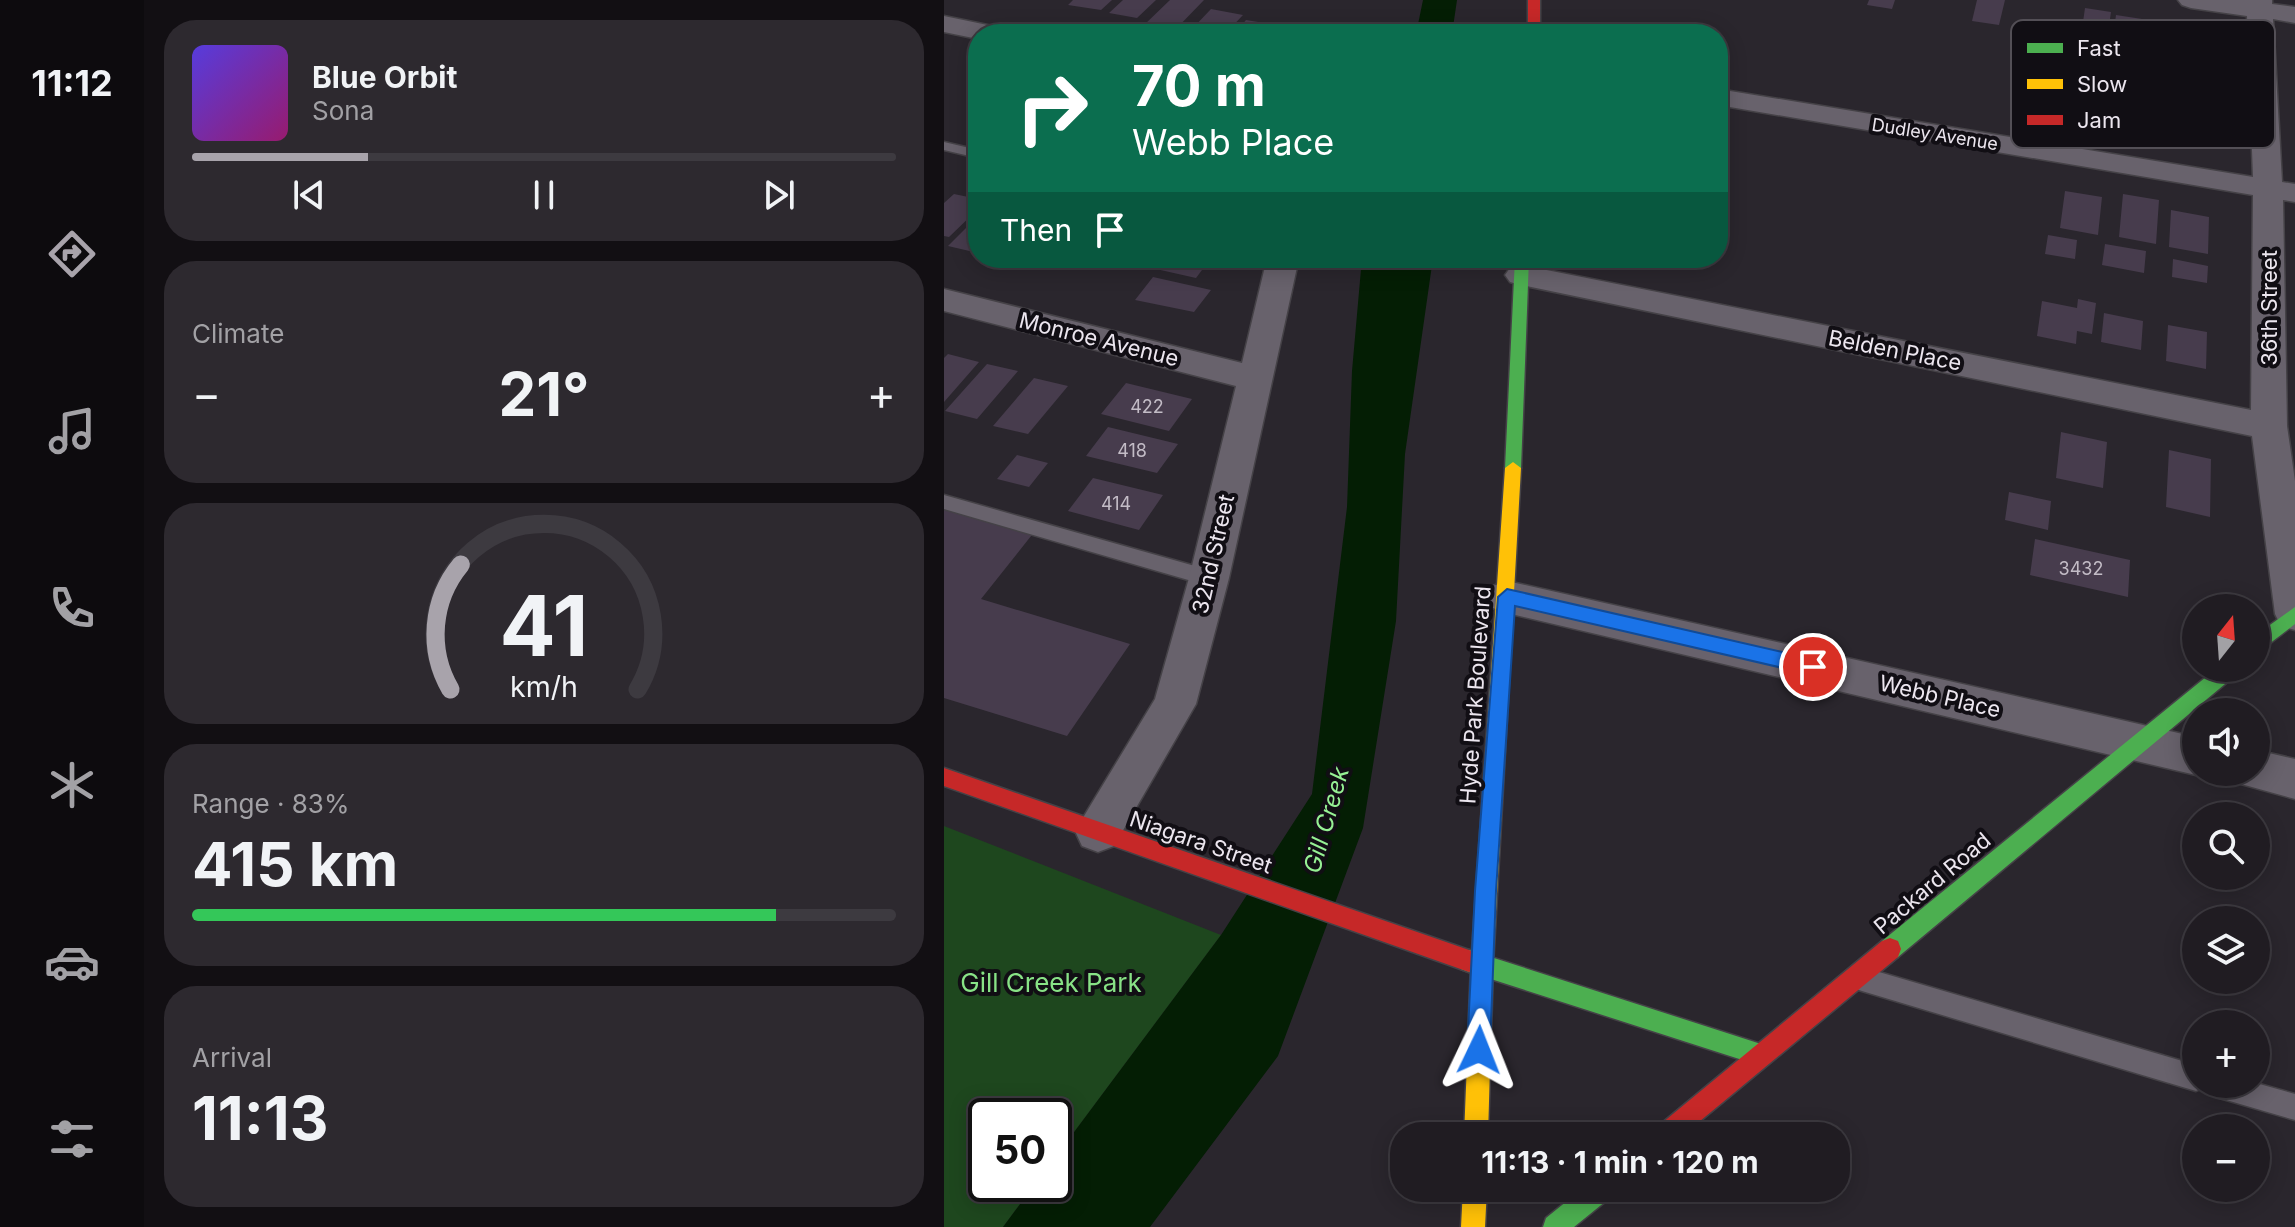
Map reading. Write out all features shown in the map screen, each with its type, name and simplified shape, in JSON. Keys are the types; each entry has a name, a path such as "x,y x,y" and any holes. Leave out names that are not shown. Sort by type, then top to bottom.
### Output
{"street":[{"path":"1534,0 1534,24"},
{"path":"2191,0 2260,5 2295,15"},
{"path":"944,24 968,29"},
{"name":"Dudley Avenue","path":"1728,99 2011,146"},
{"name":"36th Street","path":"2275,132 2282,191 2269,426 2295,614"},
{"name":"Dudley Avenue","path":"2024,148 2282,191"},
{"name":"32nd Street","path":"1098,831 1175,704 1209,578 1280,268"},
{"name":"Hyde Park Boulevard","path":"1476,1122 1482,965 1507,597 1521,268"},
{"name":"Belden Place","path":"1526,268 2269,426"},
{"name":"Monroe Avenue","path":"944,300 1253,378"},
{"name":"Webb Place","path":"1507,597 2182,752"},
{"path":"2270,635 2295,614"},
{"name":"Packard Road","path":"1681,1122 2213,682"},
{"path":"2270,773 2295,779"},
{"name":"Niagara Street","path":"944,777 1482,965 1761,1055"},
{"path":"1473,1227 1474,1202"},
{"path":"1555,1227 1585,1202"}],"lane":[{"path":"944,146 968,152"},
{"path":"944,502 1209,578"},
{"path":"1856,977 2182,1074"},
{"path":"2264,1098 2295,1107"}],"green space":[{"name":"Gill Creek Park","path":"944,826 1221,935 1072,1135 1072,1098 968,1098 968,1202 1022,1202 1003,1227 944,1227"}],"water":[{"path":"1423,0 1457,0 1453,24 1418,24"},
{"name":"Gill Creek","path":"1361,268 1432,268 1405,454 1396,621 1363,828 1278,1056 1150,1227 1003,1227 1022,1202 1072,1202 1072,1135 1221,935 1312,794 1347,507 1352,371"}],"building":[{"path":"1073,0 1112,0 1101,10 1068,5"},
{"path":"1123,0 1156,0 1137,18 1109,13"},
{"path":"1170,0 1204,0 1181,24 1145,24"},
{"path":"1869,0 1895,0 1892,9 1867,5"},
{"path":"1977,0 2005,0 1999,25 1972,21"},
{"path":"2085,8 2111,12 2110,20 2083,20"},
{"path":"1211,9 1243,15 1234,24 1197,24"},
{"path":"2116,15 2142,19 2142,20 2115,20"},
{"path":"1246,20 1270,24 1243,24"},
{"path":"2065,191 2102,197 2098,235 2060,228"},
{"path":"954,194 968,197 968,219 949,237 944,236 944,203"},
{"path":"2123,194 2159,200 2156,244 2119,237"},
{"path":"2171,210 2209,217 2208,254 2169,247"},
{"path":"968,226 968,251 948,246"},
{"path":"2048,235 2077,240 2075,259 2045,254"},
{"path":"2105,244 2146,251 2144,273 2102,265"},
{"path":"2173,259 2208,266 2207,283 2172,277"},
{"path":"1157,268 1204,268 1196,278"},
{"path":"1153,277 1211,290 1194,312 1135,300"},
{"path":"2078,299 2096,303 2092,334 2077,331 2076,344 2037,336 2042,301 2077,308"},
{"path":"2104,313 2143,321 2141,350 2101,342"},
{"path":"2168,325 2207,332 2206,369 2166,361"},
{"path":"948,354 979,362 944,402 944,358"},
{"path":"987,364 1018,371 977,419 945,411"},
{"path":"1034,378 1068,386 1028,434 993,426"},
{"path":"1126,383 1192,399 1169,431 1101,414"},
{"path":"1108,427 1178,444 1157,473 1086,456"},
{"path":"2061,432 2107,442 2103,488 2056,478"},
{"path":"2169,450 2211,459 2210,517 2166,507"},
{"path":"1017,455 1048,463 1029,487 997,479"},
{"path":"1093,478 1163,495 1139,530 1068,511"},
{"path":"2009,492 2051,501 2048,530 2005,520"},
{"path":"944,505 1035,531 981,599 1130,644 1067,736 944,698"},
{"path":"2035,539 2130,560 2128,597 2030,575"}],"traffic: fast":[{"path":"1513,468 1522,268"},
{"path":"2270,635 2295,614"},
{"path":"1890,949 2213,682"},
{"path":"1469,961 1761,1055"},
{"path":"1555,1227 1585,1202"}],"traffic: slow":[{"path":"1476,1122 1482,965 1513,468"},
{"path":"1473,1227 1474,1202"}],"traffic: jam":[{"path":"1534,0 1534,24"},
{"path":"944,777 1469,961"},
{"path":"1681,1122 1890,949"}],"route":[{"path":"1479,1050 1486,891 1507,597 1813,667"}]}
